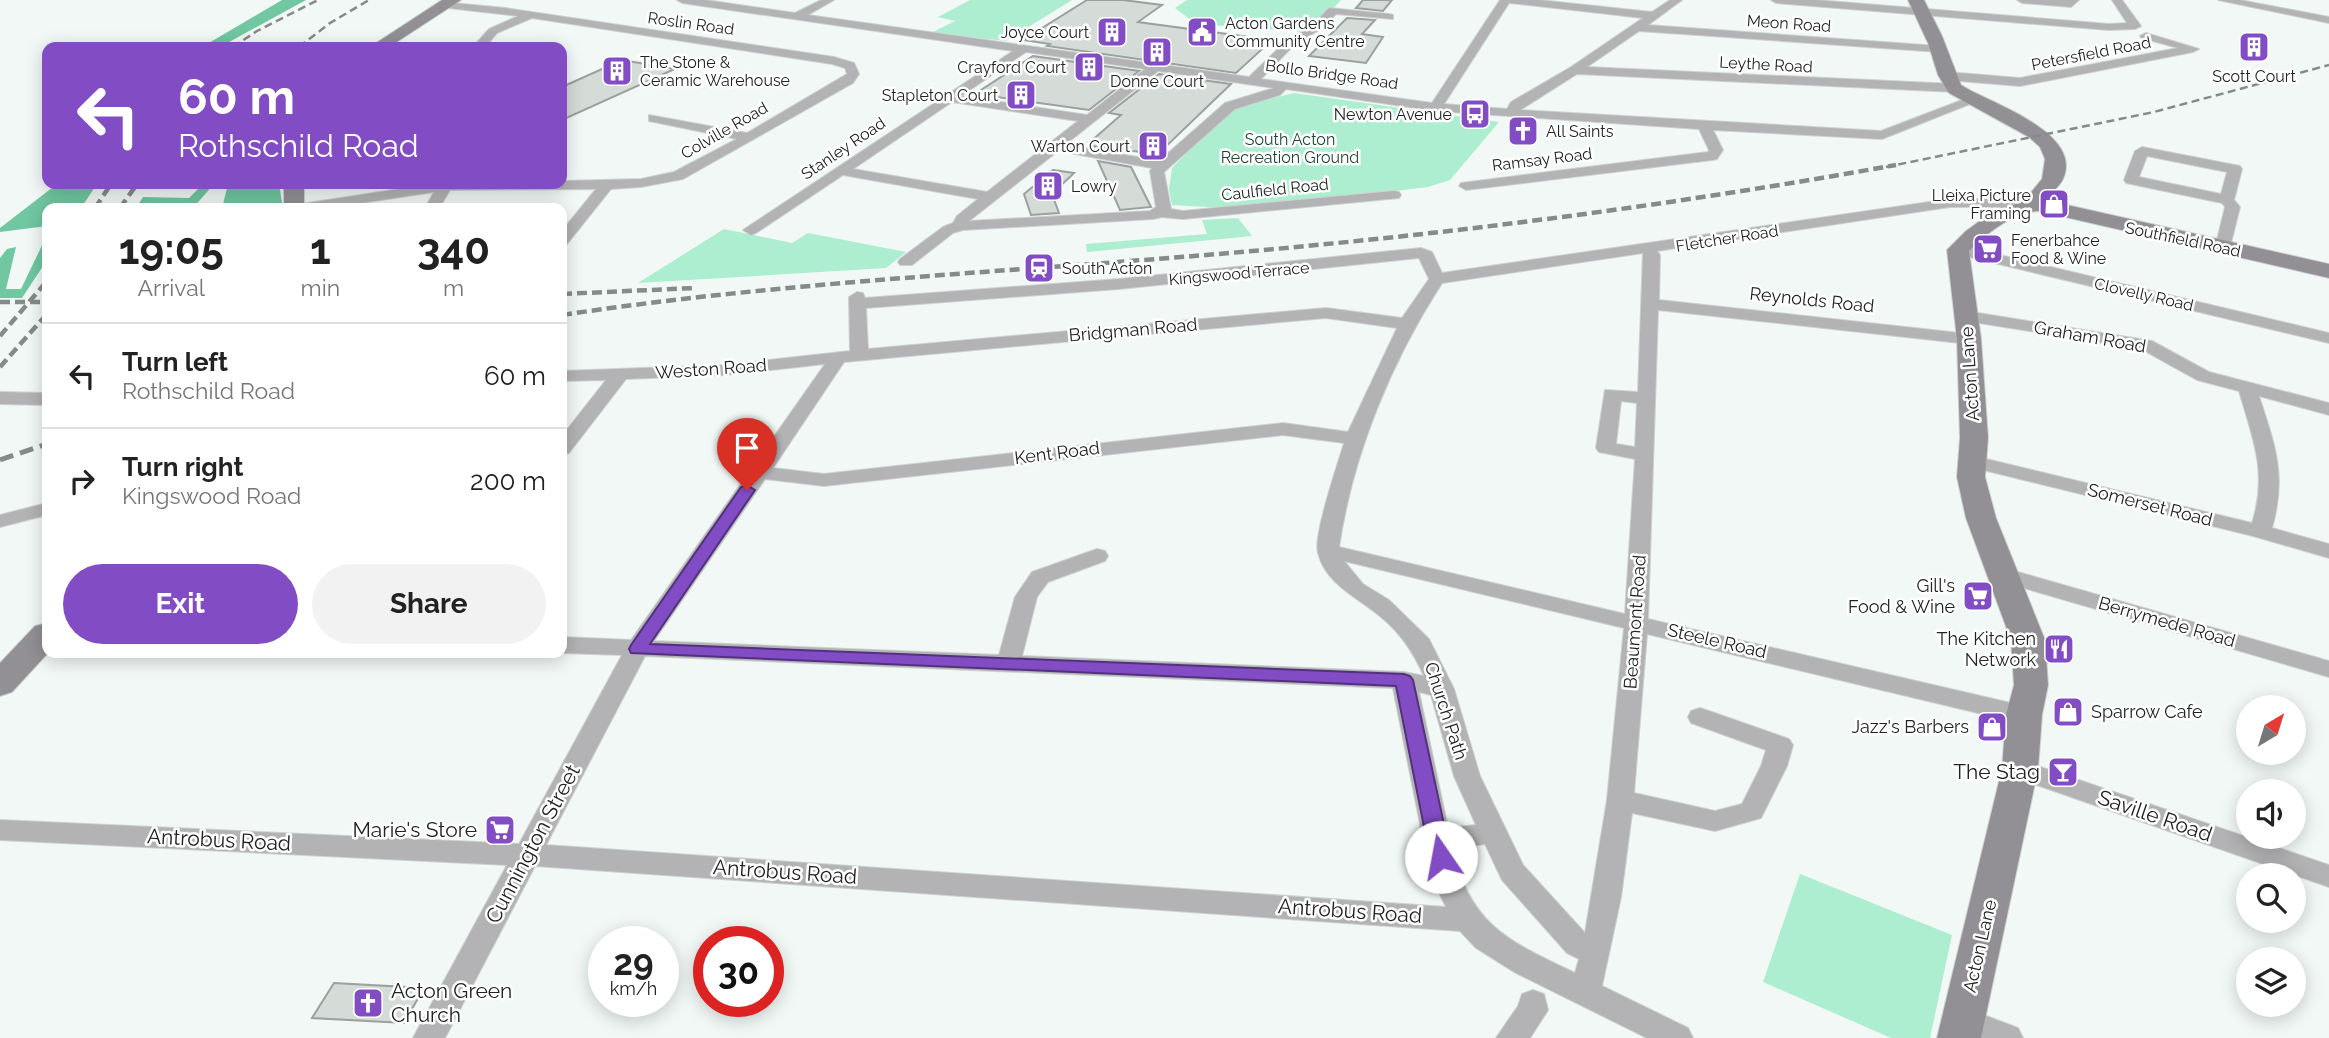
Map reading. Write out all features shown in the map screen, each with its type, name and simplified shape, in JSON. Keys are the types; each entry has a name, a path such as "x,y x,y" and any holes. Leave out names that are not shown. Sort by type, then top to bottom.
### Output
{"main road":[{"path":"387,42 448,3"},
{"path":"1919,6 1951,82 1974,100 2024,125 2051,148 2056,162 2055,173 2034,200 1968,238 1958,250"},
{"name":"Southfield Road","path":"2027,206 2329,271"},
{"name":"Acton Lane","path":"1958,250 1967,328 1974,438 1970,461 1971,477 1981,518 2028,640 2031,685 2024,715 2020,769 1961,1029"},
{"path":"0,684 42,639"}],"street":[{"name":"Bollo Bridge Road","path":"690,0 1436,107 1882,135 1974,100"},
{"path":"797,16 829,0"},
{"path":"1436,107 1508,0 1658,13"},
{"path":"1513,110 1677,0"},
{"path":"1776,0 1919,6 2069,24 2132,27 2134,23 2117,0"},
{"path":"2022,0 2071,4 2074,0"},
{"path":"2223,0 2256,3 2329,20"},
{"name":"Roslin Road","path":"448,3 834,61 850,66"},
{"path":"2055,3 2069,24"},
{"path":"1253,80 1291,42 1317,27 1333,10 1389,16"},
{"path":"483,42 493,31 531,15"},
{"name":"Meon Road","path":"1638,28 1939,49"},
{"name":"Petersfield Road","path":"1951,82 2020,82 2193,49 2122,28"},
{"name":"Stanley Road","path":"751,230 1024,48"},
{"name":"Colville Road","path":"567,185 641,183 678,176 849,79 853,74 850,66"},
{"path":"906,262 948,230 962,225 962,219 1157,66"},
{"name":"Leythe Road","path":"1575,70 1951,82"},
{"path":"1160,212 1164,208 1157,171 1230,106 1276,92 1284,85"},
{"path":"951,97 1090,119"},
{"path":"654,118 747,137"},
{"name":"Ramsay Road","path":"1466,186 1712,156 1716,150 1704,125"},
{"path":"1054,146 1162,166"},
{"path":"2223,248 2233,207 2227,200 2131,180 2142,151 2235,169 2227,200"},
{"path":"841,171 990,197"},
{"path":"567,235 607,185"},
{"name":"Colville Road","path":"332,203 421,189"},
{"name":"Caulfield Road","path":"962,225 1037,223 1153,215 1160,212 1183,215 1394,195"},
{"name":"Fletcher Road","path":"1437,279 1649,250 1950,203 1991,202 2027,206"},
{"name":"Beaumont Road","path":"1585,992 1595,954 1620,800 1638,622 1652,255 1649,250"},
{"name":"Clovelly Road","path":"1958,250 2329,338"},
{"name":"Kingswood Terrace","path":"859,355 858,301 1119,284 1421,253 1426,255 1437,279"},
{"path":"1328,551 1335,512 1355,439 1407,324 1437,279"},
{"name":"Reynolds Road","path":"1650,304 1967,328"},
{"name":"Bridgman Road","path":"859,355 1326,313 1407,324"},
{"name":"Graham Road","path":"1967,328 2146,345 2189,371 2329,409"},
{"name":"Weston Road","path":"567,376 725,370 859,355"},
{"name":"Cunnington Street","path":"429,1038 638,649 835,363 835,358"},
{"path":"567,443 621,373"},
{"path":"2248,388 2270,464 2267,508 2260,531"},
{"path":"1643,454 1606,448 1612,394 1645,399"},
{"path":"0,398 42,399"},
{"name":"Kent Road","path":"760,472 824,480 1283,429 1355,439"},
{"name":"Somerset Road","path":"1970,461 2260,531 2329,551"},
{"path":"0,521 42,510"},
{"name":"Steele Road","path":"1328,551 2024,715"},
{"name":"Church Path","path":"1328,551 1338,571 1355,589 1381,605 1421,644 1442,690 1467,776 1512,872 1577,944 1595,954"},
{"path":"1008,664 1026,597 1040,577 1054,569 1097,556"},
{"name":"Berrymede Road","path":"2004,575 2329,669"},
{"path":"567,645 1404,680 1442,690"},
{"path":"1404,680 1444,874 1467,920 1486,939 1551,976 1677,1038"},
{"path":"1620,800 1715,821 1752,811 1774,766 1780,745 1700,717"},
{"name":"Saville Road","path":"2020,769 2329,876"},
{"name":"Antrobus Road","path":"0,830 528,855 1467,920"},
{"path":"1437,840 1493,833"},
{"path":"1512,1038 1533,1010 1533,1003"},
{"path":"1961,1029 2007,1038"}],"green space":[{"path":"282,0 306,0 229,42 211,42"},
{"path":"970,0 1072,0 1006,41 931,33 955,21 938,17"},
{"path":"1187,0 1341,0 1316,27 1306,32 1196,24 1175,8"},
{"name":"South Acton Recreation Ground","path":"1294,93 1499,122 1450,180 1428,187 1244,209 1172,205 1169,189 1172,168 1201,138 1234,108"},
{"path":"51,189 94,189 84,203 42,203 42,227 0,232 0,228"},
{"path":"198,189 210,189 197,203 139,203 143,197 189,198"},
{"path":"227,189 280,189 282,203 223,203"},
{"path":"1238,218 1252,236 1087,252 1086,244 1207,234 1202,220"},
{"path":"724,229 792,243 808,233 906,252 886,268 638,283"},
{"path":"42,245 42,268 22,298 0,298 0,258 7,249 16,247 6,289 21,289"},
{"path":"1800,874 1952,935 1930,1038 1891,1038 1763,982"}],"building":[{"path":"1087,0 1123,0 1162,5 1138,22 1272,40 1236,73 1047,46 1050,44 1023,40"},
{"path":"1363,0 1392,0 1383,11 1356,8"},
{"path":"1347,18 1375,20 1362,34 1383,37 1366,63 1309,56"},
{"path":"1033,56 1139,71 1089,110 975,94"},
{"path":"622,60 675,69 567,118 567,85"},
{"path":"1159,74 1231,84 1158,154 1091,146 1089,143 1121,115 1109,113"},
{"path":"1098,161 1131,167 1151,207 1120,210"},
{"name":"Lowry","path":"1053,170 1074,173 1052,194 1059,213 1031,215 1024,194"},
{"name":"Acton Green Church","path":"334,983 424,988 404,1023 312,1018"}],"railway":[{"path":"240,42 318,0"},
{"path":"305,42 330,23 369,0"},
{"path":"1894,165 2154,112 2329,65"},
{"path":"567,314 816,285 1241,252 1405,236 1651,205 1894,165"},
{"path":"1886,167 1894,165"},
{"path":"98,203 108,189"},
{"path":"124,203 133,189"},
{"path":"29,302 42,287"},
{"path":"567,294 695,288"},
{"path":"0,302 29,302"},
{"path":"0,336 29,302"},
{"path":"29,302 42,302"},
{"path":"0,367 42,320"},
{"path":"0,460 42,446"}],"place":[{"name":"Joyce Court","path":"1112,32"},
{"name":"Acton Gardens Community Centre","path":"1202,32"},
{"name":"Scott Court","path":"2254,47"},
{"name":"Donne Court","path":"1157,52"},
{"name":"Crayford Court","path":"1089,67"},
{"name":"The Stone & Ceramic Warehouse","path":"617,71"},
{"name":"Stapleton Court","path":"1021,95"},
{"name":"Newton Avenue","path":"1475,114"},
{"name":"All Saints","path":"1523,131"},
{"name":"Warton Court","path":"1153,146"},
{"name":"Lowry","path":"1048,186"},
{"name":"Lleixa Picture Framing","path":"2054,204"},
{"name":"Fenerbahce Food & Wine","path":"1988,249"},
{"name":"South Acton","path":"1039,268"},
{"name":"Gill's Food & Wine","path":"1978,596"},
{"name":"The Kitchen Network","path":"2059,649"},
{"name":"Sparrow Cafe","path":"2068,712"},
{"name":"Jazz's Barbers","path":"1992,727"},
{"name":"The Stag","path":"2063,772"},
{"name":"Marie's Store","path":"500,830"},
{"name":"Acton Green Church","path":"368,1003"}],"route":[{"path":"747,490 638,649 1404,680 1441,857"}]}
